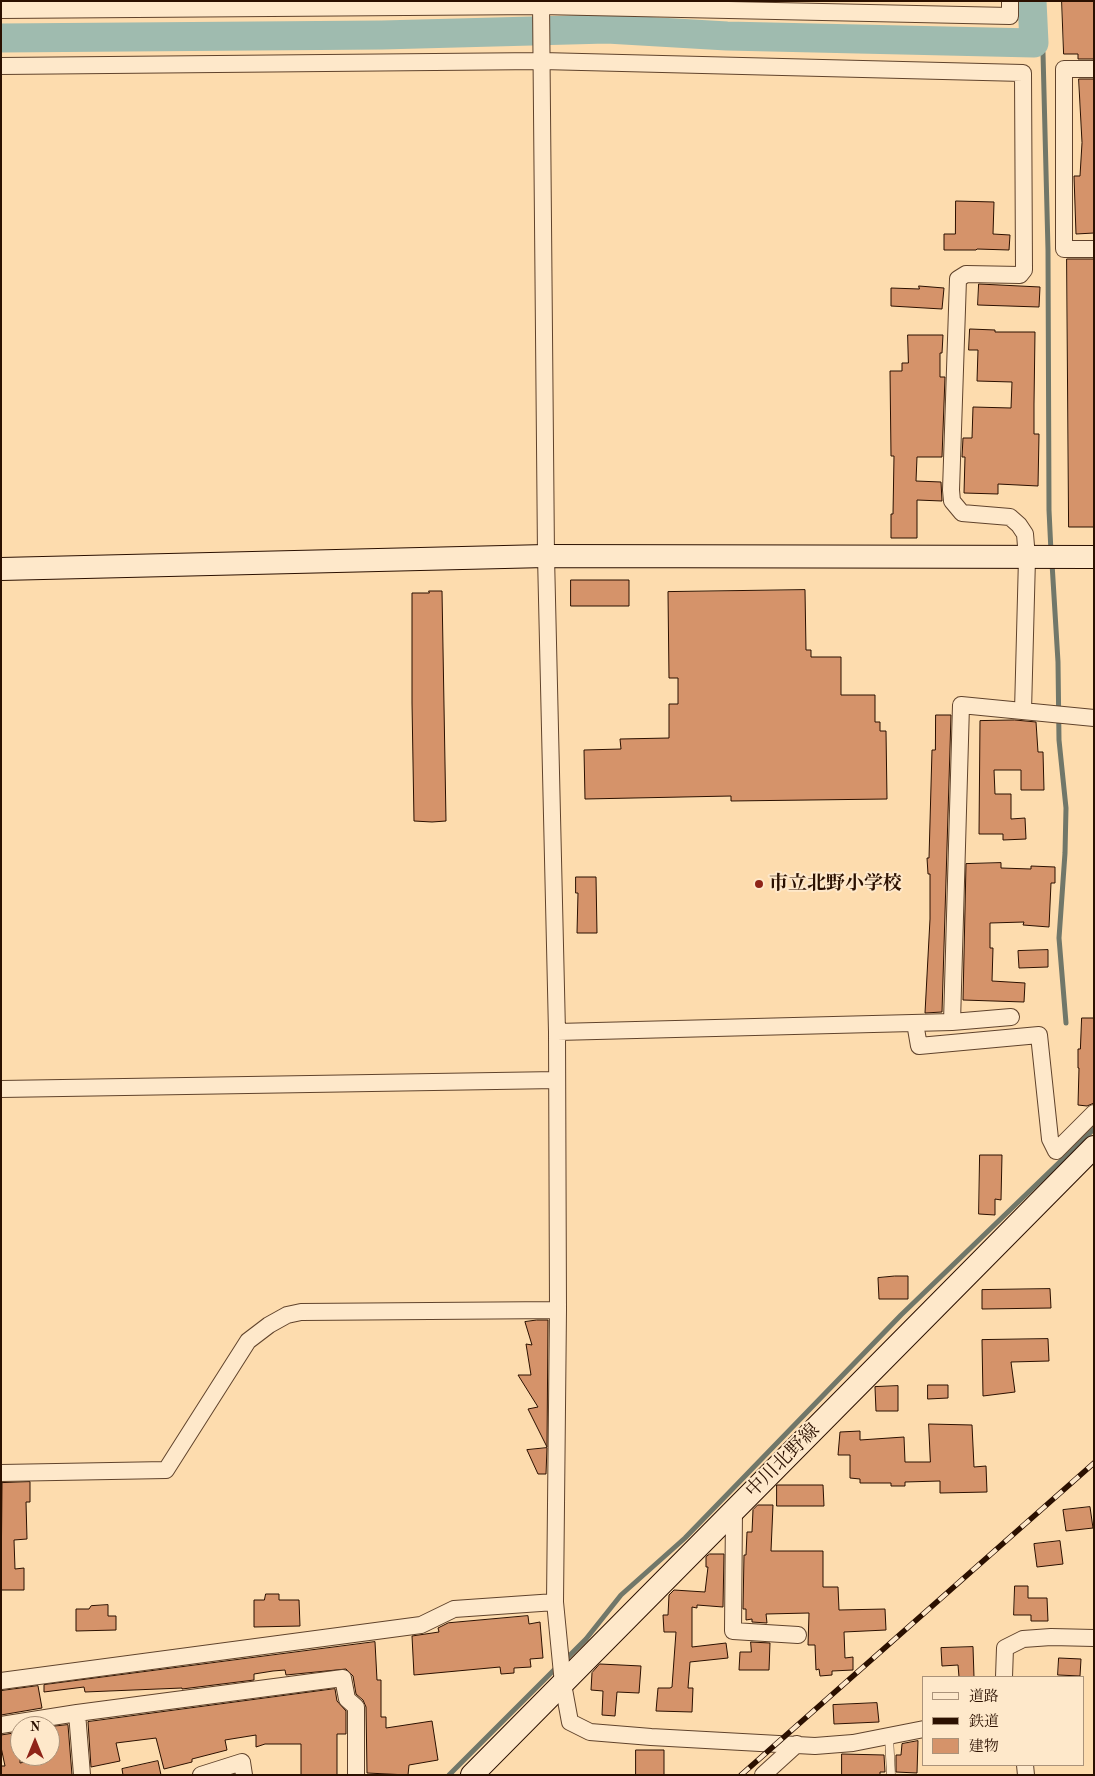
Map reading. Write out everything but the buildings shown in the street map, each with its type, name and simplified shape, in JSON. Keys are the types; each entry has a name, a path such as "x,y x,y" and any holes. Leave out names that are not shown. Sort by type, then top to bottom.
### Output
{"street":[{"path":"1,10 541,6 1010,16 1010,1"},
{"path":"541,6 546,556 557,1032 558,1310 555,1602 562,1678 570,1722 590,1732 815,1746 853,1743 922,1729"},
{"path":"1,66 542,58 1023,73 1024,270 1020,275 966,274 958,279 951,490 952,502 962,513 1010,517 1025,534 1027,558 1023,711"},
{"path":"1094,69 1064,69 1064,250 1094,249"},
{"path":"1,569 546,556 1094,557"},
{"path":"952,1022 961,705 1094,718"},
{"path":"557,1032 952,1022 1011,1017"},
{"path":"916,1023 919,1046 1039,1035 1050,1139 1056,1151 1094,1113"},
{"path":"1,1089 557,1080"},
{"name":"中川北野線","path":"472,1775 562,1678 734,1510 1094,1147"},
{"path":"1,1473 166,1470 248,1341 268,1325 288,1315 302,1312 558,1310"},
{"path":"734,1510 733,1631 798,1635"},
{"path":"1,1681 421,1625 454,1609 555,1602"},
{"path":"1004,1676 1005,1648 1023,1640 1051,1636 1094,1638"},
{"path":"1,1725 77,1713 343,1678 347,1699 356,1707 356,1775"},
{"path":"77,1713 82,1775"},
{"path":"763,1775 797,1744"},
{"path":"201,1775 242,1762 244,1775"}],"lane":[{"path":"889,1736 891,1775"}],"waterway":[{"path":"1,38 382,35 607,29 727,36 1034,43 1032,1"},
{"path":"1034,43 1043,53 1048,250 1049,510 1051,552"},
{"path":"1052,563 1058,662 1059,740 1066,808 1059,938 1066,1023"},
{"path":"565,1660 586,1639 621,1595 685,1538 901,1315 1094,1129"},
{"path":"449,1775 557,1667"}],"railway":[{"path":"741,1775 1094,1463"}],"place":[{"name":"市立北野小学校","path":"759,884"}]}
